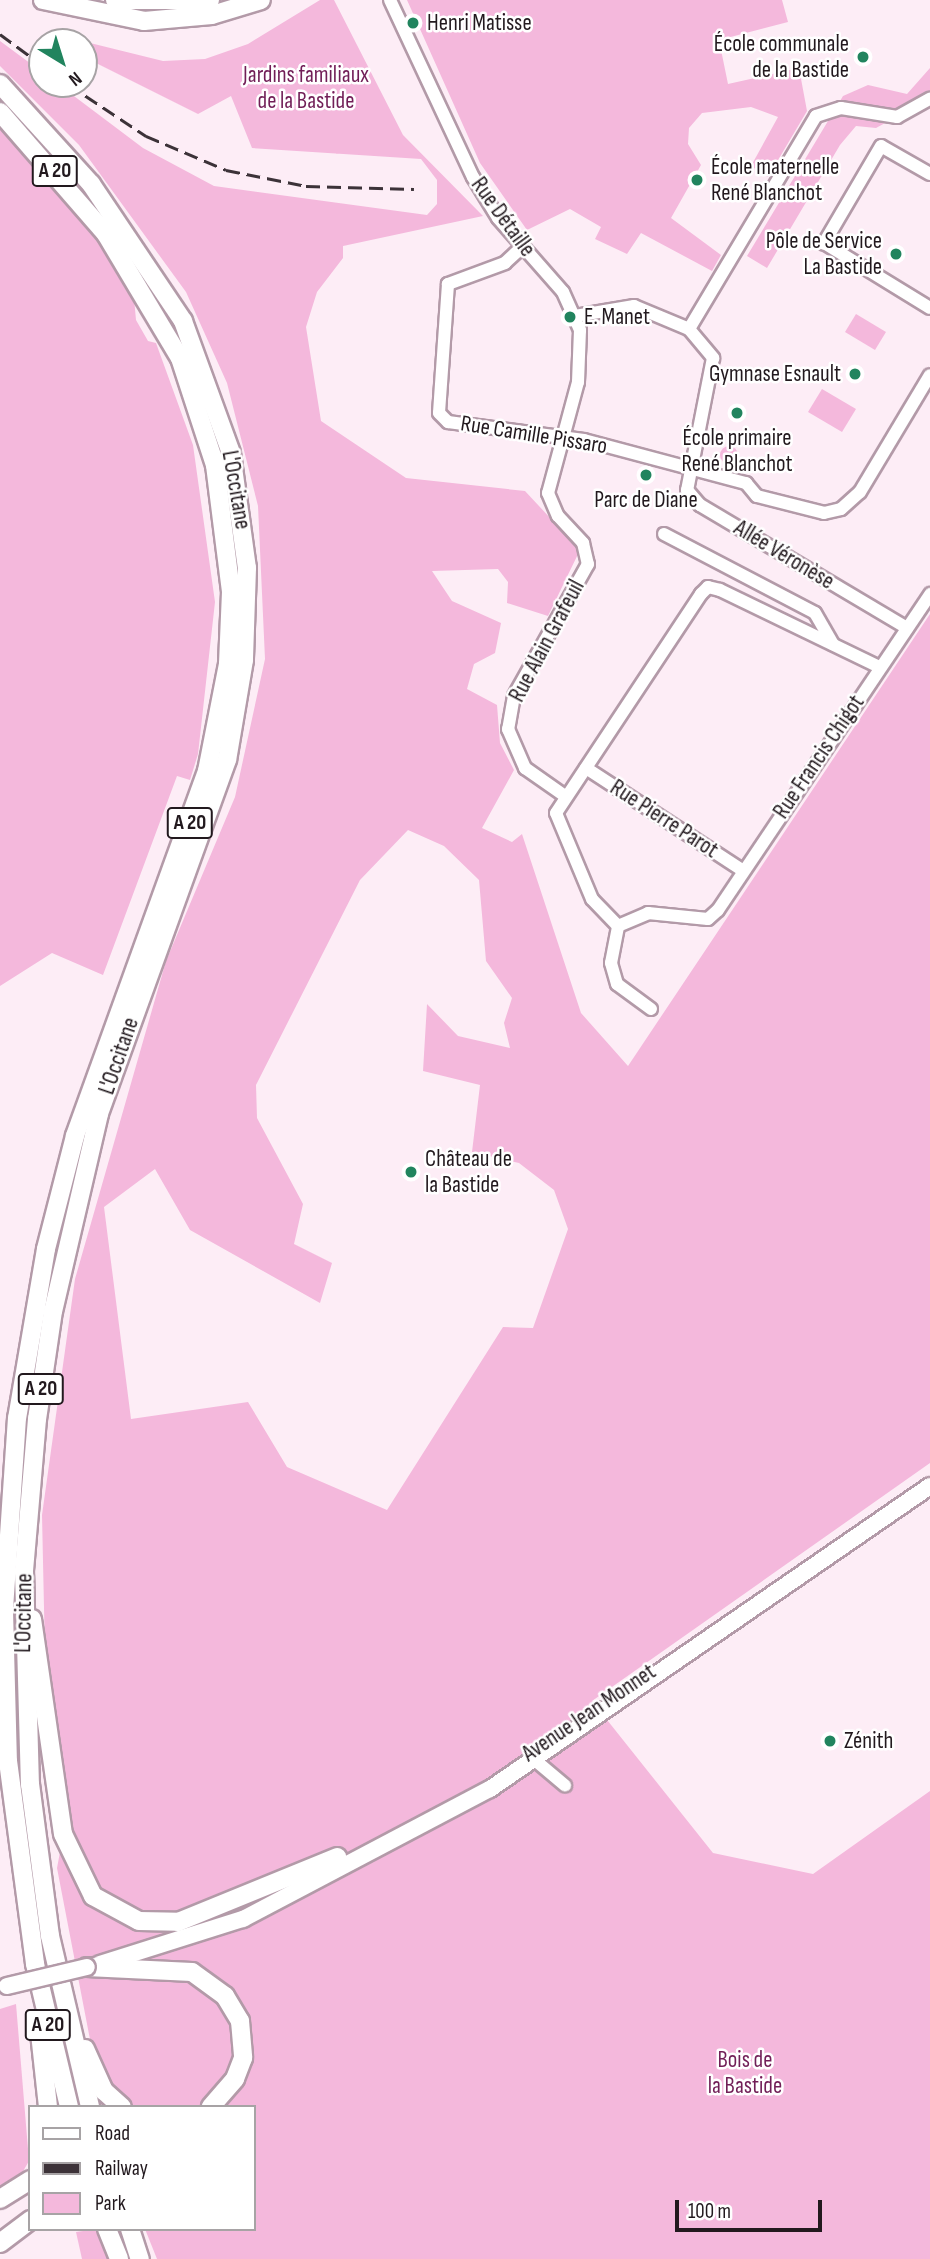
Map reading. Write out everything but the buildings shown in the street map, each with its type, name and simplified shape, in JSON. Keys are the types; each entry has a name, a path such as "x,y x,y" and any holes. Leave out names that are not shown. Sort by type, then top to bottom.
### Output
{"highway":[{"path":"43,0 144,20 212,15 261,0"},
{"path":"116,0 210,0"},
{"name":"L'Occitane","path":"0,84 117,216 183,321 231,453 247,568 244,660 227,760 117,1060 72,1223 37,1419 24,1571 30,1784 64,2006 89,2105"},
{"name":"L'Occitane","path":"0,112 106,234 180,358 215,465 231,592 228,664 212,750 75,1136 46,1249 19,1406 3,1687 15,1847 35,1964 69,2105"},
{"path":"24,1571 63,1834 93,1896 139,1921 186,1920 337,1857"},
{"path":"35,1964 41,2056 48,2105"},
{"path":"87,1967 191,1972 225,1996 240,2021 243,2059 235,2079 213,2105"},
{"path":"64,2006 104,2091 119,2105"},
{"path":"38,2105 41,2056"},
{"path":"0,2199 28,2181"},
{"path":"0,2242 28,2221"},
{"path":"108,2231 119,2259"},
{"path":"131,2231 140,2259"}],"main road":[{"name":"Avenue Jean Monnet","path":"229,1923 337,1857 560,1737 930,1474"},
{"name":"Avenue Jean Monnet","path":"4,1987 183,1942 229,1923 536,1761 772,1592 930,1486"}],"street":[{"name":"Rue Détaille","path":"390,0 469,171 575,316 582,357 563,435"},
{"path":"689,329 816,116 841,108 897,117 930,99"},
{"path":"930,174 881,146 824,243 930,308"},
{"name":"Rue Camille Pissaro","path":"522,247 505,263 453,280 444,295 450,321 439,413 448,422 563,435 747,483 757,496 814,512 849,504 930,375"},
{"path":"575,316 634,306 689,329 713,358 689,467"},
{"name":"Rue Alain Grafeuil","path":"563,435 548,493 558,516 583,543 588,564 514,696 508,729 525,768 565,796"},
{"name":"Allée Véronèse","path":"689,467 687,490 700,505 906,628"},
{"path":"664,534 815,613 834,644"},
{"path":"651,1009 617,985 611,963 618,926 592,899 556,813 565,796 708,587 879,667"},
{"name":"Rue Francis Chigot","path":"618,926 648,913 708,919 930,594"},
{"name":"Rue Pierre Parot","path":"586,768 742,870"},
{"path":"536,1761 565,1785"}],"green space":[{"path":"320,0 334,0 403,135 483,216 343,246 343,258 317,292 306,327 321,421 406,478 525,491 580,550 548,616 507,603 508,582 498,569 432,571 452,601 501,623 495,653 474,664 467,689 497,705 500,743 514,770 482,828 512,842 522,834 581,1013 628,1066 930,614 930,1463 592,1701 713,1853 813,1874 930,1791 930,2259 157,2259 146,2231 256,2231 256,2105 103,2105 57,1868 68,1810 45,1654 42,1515 75,1279 166,961 235,797 265,659 258,506 227,383 186,292 79,145 32,98 77,98 143,148 214,186 427,215 437,204 437,180 421,159 252,148 231,96 198,114 98,64 98,45 163,61 205,59 248,44","holes":["408,830 444,846 479,880 486,961 512,998 504,1023 510,1048 458,1036 427,1004 423,1071 480,1085 472,1152 519,1163 554,1190 568,1229 533,1328 503,1327 387,1510 287,1467 248,1402 131,1419 104,1207 155,1169 190,1230 320,1303 332,1263 294,1244 303,1204 257,1118 256,1085 360,880"]},
{"path":"407,0 782,0 788,22 719,40 728,84 799,68 807,111 768,177 751,166 778,117 751,107 702,113 689,128 688,144 701,165 671,218 721,255 712,271 641,233 627,254 595,239 601,227 570,209 527,230 480,163"},
{"path":"0,41 28,62 28,94 0,66"},
{"path":"930,68 930,93 909,110 876,128 856,126 840,145 767,268 747,256 843,96 868,85 907,94"},
{"path":"0,124 103,247 134,298 136,320 148,341 156,343 193,445 215,602 198,754 190,780 177,776 103,975 52,953 0,986"},
{"path":"856,314 886,332 875,350 845,332"},
{"path":"822,389 856,409 842,432 808,412"},
{"path":"729,446 735,449 738,455 735,461 729,464 723,461 720,455 723,449"},
{"path":"16,2004 28,2163 18,2180 0,2189 0,2009"},
{"path":"98,2231 108,2259 82,2259 76,2232"}],"railway":[{"path":"0,34 28,55"},
{"path":"89,98 146,136 226,170 306,186 414,189"}],"place":[{"name":"Henri Matisse","path":"413,23"},
{"name":"École communale de la Bastide","path":"863,57"},
{"name":"École maternelle René Blanchot","path":"697,180"},
{"name":"Pôle de Service La Bastide","path":"896,254"},
{"name":"E. Manet","path":"570,317"},
{"name":"Gymnase Esnault","path":"855,374"},
{"name":"École primaire René Blanchot","path":"737,413"},
{"name":"Parc de Diane","path":"646,475"},
{"name":"Château de la Bastide","path":"411,1172"},
{"name":"Zénith","path":"830,1741"}],"park label":[{"name":"Jardins familiaux de la Bastide","path":"306,88"},
{"name":"Bois de la Bastide","path":"745,2073"}]}
